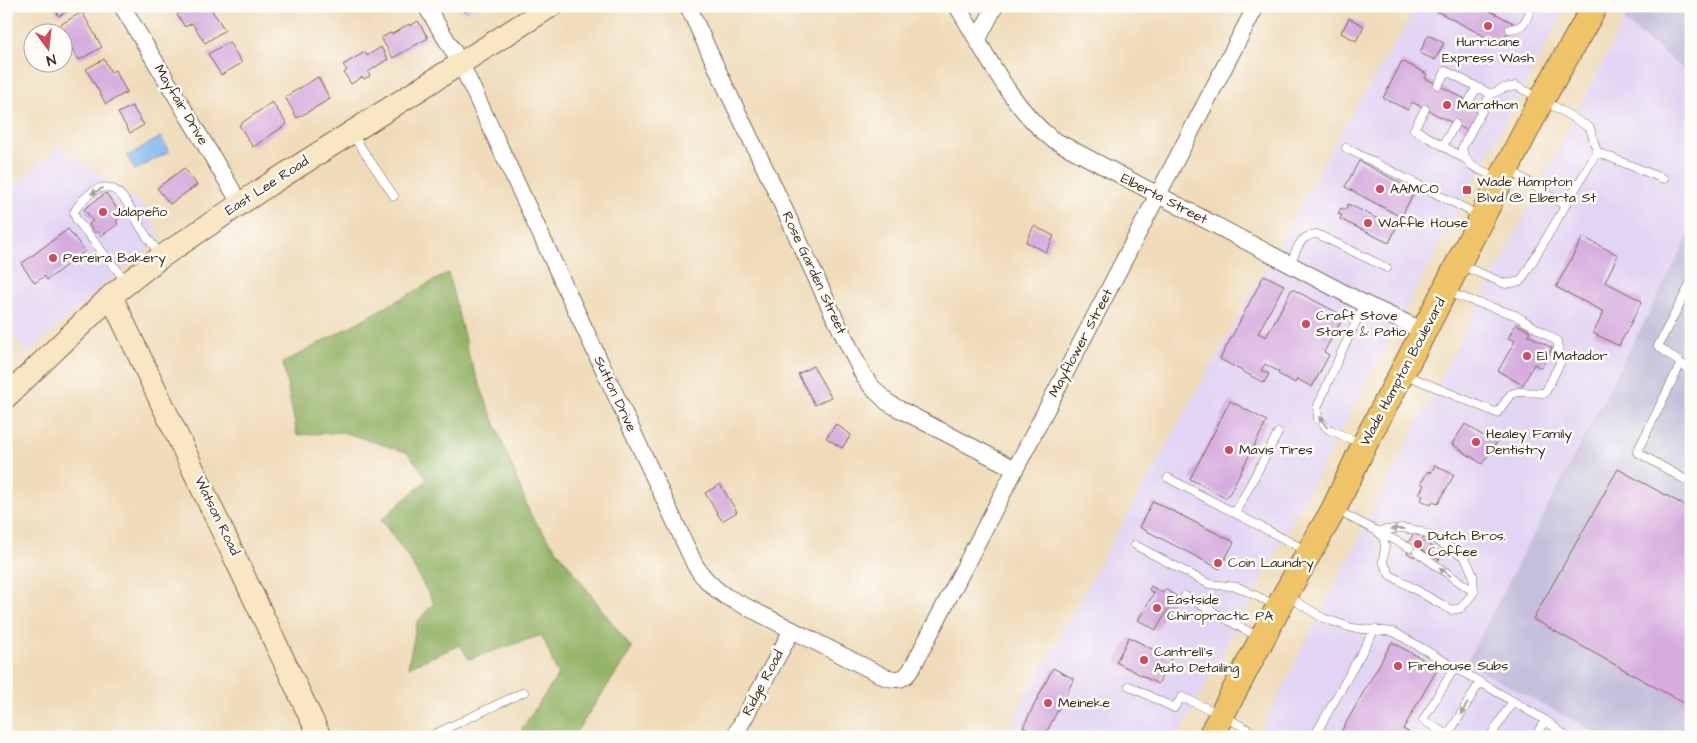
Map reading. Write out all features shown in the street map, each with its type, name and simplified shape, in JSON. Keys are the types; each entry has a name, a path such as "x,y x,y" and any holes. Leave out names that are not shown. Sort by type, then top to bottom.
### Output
{"main road":[{"name":"Wade Hampton Boulevard","path":"1216,726 1282,601 1334,509 1364,445 1542,99 1595,6"}],"street":[{"name":"Mayfair Drive","path":"122,6 240,203"},
{"name":"Sutton Drive","path":"426,6 461,64 695,565 704,579 712,588 725,596 885,677 896,680 903,679"},
{"name":"East Lee Road","path":"6,397 120,289 161,257 240,203 551,6"},
{"name":"Rose Garden Street","path":"688,6 863,375 887,402 899,410 1015,469"},
{"name":"Elberta Street","path":"957,6 1014,100 1040,130 1066,148 1365,304 1424,331"},
{"path":"978,39 995,6"},
{"name":"Mayflower Street","path":"903,679 912,668 1256,6"},
{"name":"Watson Road","path":"120,289 320,737"},
{"name":"Ridge Road","path":"734,737 792,630"}],"lane":[{"path":"1510,29 1519,28 1526,22 1532,6"},
{"path":"1438,85 1446,71 1491,94"},
{"path":"1458,264 1506,284 1520,281 1597,152 1590,128 1542,99 1516,86 1504,88 1491,94 1462,148 1465,159"},
{"path":"1468,101 1477,87"},
{"path":"1425,108 1414,129 1465,159 1471,166 1504,174 1565,206"},
{"path":"1444,146 1455,124"},
{"path":"351,133 394,196"},
{"path":"1346,148 1482,217"},
{"path":"1597,152 1615,157 1664,178"},
{"path":"120,289 76,219 74,212 83,199 100,187 110,187 117,192 126,201 149,241 161,257"},
{"path":"1290,264 1303,237 1309,234 1317,234 1386,268"},
{"path":"1691,282 1658,346 1691,371"},
{"path":"1402,373 1497,413 1511,394 1518,392 1545,393 1560,363 1557,341 1515,315 1444,291"},
{"path":"1364,445 1328,429 1318,418 1317,408 1365,304"},
{"path":"1681,363 1637,452 1691,484"},
{"path":"1236,513 1278,433"},
{"path":"1168,478 1309,552"},
{"path":"1334,509 1413,550 1474,592"},
{"path":"1403,528 1423,533 1465,557 1473,575 1474,592 1461,608 1451,610 1390,575 1384,562 1385,546 1383,536 1377,531 1403,528"},
{"path":"1135,545 1209,584 1238,587 1282,601 1352,628 1394,632 1545,720 1567,737"},
{"path":"1185,596 1262,639"},
{"path":"1314,737 1375,629"},
{"path":"1455,667 1423,720 1450,736 1480,682"},
{"path":"1129,686 1174,708 1182,697 1216,726 1261,737"},
{"path":"428,737 524,692"},
{"path":"1490,737 1513,701"},
{"path":"1536,737 1545,720"},
{"path":"1017,737 1024,737"}],"shaded area":[{"path":"1395,6 1567,6 1178,737 1003,737 1347,122 1411,17"},
{"path":"1632,6 1691,6 1691,75 1624,21"},
{"path":"1624,21 1691,75 1691,232 1466,663 1604,737 1257,737"},
{"path":"59,147 143,204 161,238 49,333 27,355 6,322 6,192"},
{"path":"1691,232 1691,737 1604,737 1466,663"}],"green space":[{"path":"448,273 470,360 531,516 632,649 573,737 531,737 521,730 558,675 542,635 469,659 460,645 408,667 417,622 434,603 408,557 381,520 428,479 408,453 343,432 297,435 283,363"}],"water":[{"path":"161,137 169,152 135,170 127,156"}],"building":[{"path":"53,6 75,6 59,16"},
{"path":"190,6 209,6 225,30 205,43 192,23 185,27 177,15"},
{"path":"461,6 475,6 465,12"},
{"name":"Hurricane Express Wash","path":"1427,6 1481,6 1513,23 1501,45"},
{"path":"82,12 102,47 79,60 72,49 72,22 65,22"},
{"path":"1349,18 1364,26 1356,41 1341,33"},
{"path":"418,21 428,38 393,58 381,38"},
{"path":"1428,35 1444,43 1435,60 1420,53"},
{"path":"229,42 242,63 221,75 208,54"},
{"path":"381,47 388,59 368,72 370,76 364,79 362,77 351,84 344,73 347,70 343,65 365,52 367,56"},
{"path":"104,59 111,72 115,70 127,92 106,104 86,69"},
{"name":"Marathon","path":"1402,61 1427,74 1425,78 1482,108 1470,132 1412,102 1408,110 1383,98"},
{"path":"318,77 330,99 297,118 285,97"},
{"path":"272,102 287,124 253,147 239,125"},
{"path":"132,106 144,125 130,133 118,113"},
{"name":"AAMCO","path":"1359,161 1415,191 1401,217 1345,187"},
{"path":"184,168 197,185 170,204 157,188"},
{"name":"Jalapeño","path":"106,193 122,216 116,221 118,224 101,236 98,231 95,233 89,224 93,221 84,209"},
{"name":"Waffle House","path":"1348,204 1396,228 1389,243 1340,219 1342,215 1338,214 1341,208 1345,210"},
{"path":"1034,226 1054,236 1046,252 1026,242"},
{"name":"Pereira Bakery","path":"68,229 85,251 47,280 44,276 35,283 21,264"},
{"path":"1583,237 1618,255 1605,282 1642,301 1619,346 1593,333 1604,312 1556,287"},
{"name":"Craft Stove Store & Patio","path":"1264,275 1284,285 1258,333 1266,337 1292,289 1344,316 1324,352 1329,355 1312,387 1297,379 1295,383 1265,364 1261,370 1269,374 1264,383 1220,359"},
{"name":"El Matador","path":"1516,324 1530,331 1528,335 1552,348 1541,368 1534,364 1523,385 1498,371 1515,341 1508,338"},
{"path":"813,366 831,397 815,405 798,374"},
{"name":"Mavis Tires","path":"1230,401 1267,421 1227,498 1190,479"},
{"path":"836,424 851,435 842,448 826,438"},
{"name":"Healey Family Dentistry","path":"1465,424 1485,437 1488,432 1499,439 1482,464 1452,444"},
{"path":"1435,465 1454,475 1438,504 1433,502 1431,505 1421,500 1423,496 1419,494 1424,485 1421,483 1428,471 1431,473"},
{"path":"1618,469 1691,509 1691,707 1533,619"},
{"path":"720,484 737,512 722,521 705,493"},
{"path":"1153,501 1234,542 1220,569 1139,527"},
{"name":"Dutch Bros. Coffee","path":"1422,529 1427,532 1422,541 1443,553 1439,560 1419,548 1414,557 1407,553 1412,545 1408,543 1414,533 1418,536"},
{"name":"Eastside Chiropractic PA","path":"1151,586 1163,593 1165,589 1176,596 1156,630 1138,620 1154,593 1149,590"},
{"name":"Cantrell's Auto Detailing","path":"1129,637 1171,659 1158,684 1116,662"},
{"path":"1392,642 1438,668 1403,729 1417,737 1338,737"},
{"name":"Meineke","path":"1053,668 1074,679 1044,737 1041,737 1023,727"}],"place":[{"name":"Hurricane Express Wash","path":"1488,26"},
{"name":"Marathon","path":"1447,105"},
{"name":"AAMCO","path":"1380,189"},
{"name":"Wade Hampton Blvd @ Elberta St","path":"1467,190"},
{"name":"Jalapeño","path":"103,212"},
{"name":"Waffle House","path":"1368,223"},
{"name":"Pereira Bakery","path":"53,258"},
{"name":"Craft Stove Store & Patio","path":"1306,324"},
{"name":"El Matador","path":"1527,356"},
{"name":"Healey Family Dentistry","path":"1476,442"},
{"name":"Mavis Tires","path":"1229,450"},
{"name":"Dutch Bros. Coffee","path":"1418,544"},
{"name":"Coin Laundry","path":"1218,563"},
{"name":"Eastside Chiropractic PA","path":"1157,608"},
{"name":"Cantrell's Auto Detailing","path":"1144,660"},
{"name":"Firehouse Subs","path":"1398,666"},
{"name":"Meineke","path":"1048,703"}]}
